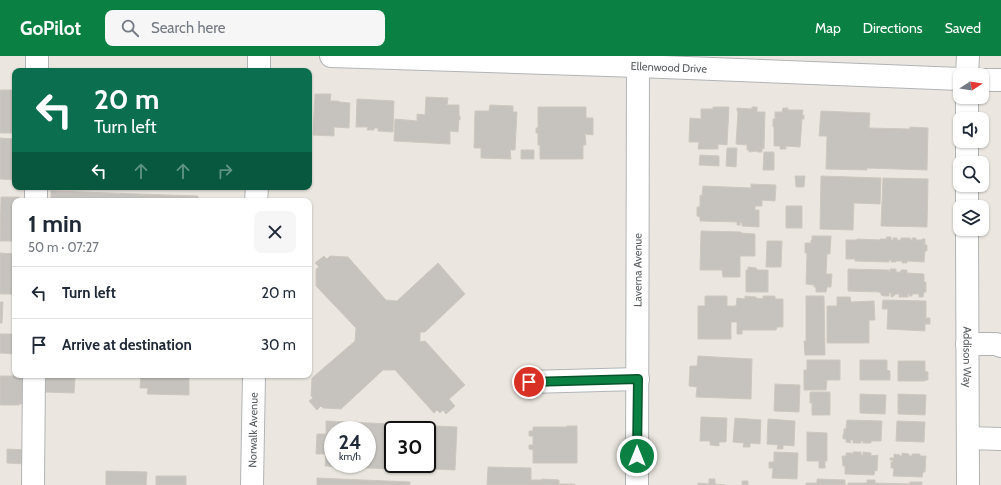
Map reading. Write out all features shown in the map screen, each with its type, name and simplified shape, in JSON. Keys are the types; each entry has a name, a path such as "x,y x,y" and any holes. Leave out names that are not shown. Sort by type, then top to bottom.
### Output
{"street":[{"path":"37,56 37,68"},
{"path":"259,56 259,68"},
{"name":"Ellenwood Drive","path":"330,56 638,61 953,79"},
{"path":"967,68 968,56"},
{"name":"Laverna Avenue","path":"637,485 638,61"},
{"path":"989,80 1001,80"},
{"name":"Addison Way","path":"967,236 968,485"},
{"path":"967,344 999,344"},
{"path":"33,485 34,378"},
{"name":"Norwalk Avenue","path":"252,485 254,378"},
{"path":"529,382 638,379"},
{"path":"968,438 1001,439"}],"building":[{"path":"0,90 12,90 12,133 0,133"},
{"path":"315,94 331,94 330,101 350,103 349,128 334,127 334,136 313,135"},
{"path":"426,97 448,98 447,105 459,105 460,120 459,119 458,132 450,131 450,144 394,141 395,119 417,121 417,114 425,115"},
{"path":"357,99 394,101 393,132 378,131 378,128 374,128 374,130 367,130 368,127 356,127"},
{"path":"490,105 513,106 513,112 517,112 515,150 510,150 511,159 481,158 481,148 474,148 475,111 489,111"},
{"path":"538,107 586,107 586,118 593,118 593,135 585,134 586,145 583,145 583,159 540,159 540,145 538,145 538,133 536,133 536,128 538,128"},
{"path":"713,107 729,107 727,145 718,144 718,149 698,149 699,142 689,142 690,118 701,119 701,109 713,109"},
{"path":"752,107 757,107 757,112 765,112 764,149 762,148 762,152 749,152 749,150 747,150 747,145 736,144 737,108 752,109"},
{"path":"783,108 788,108 788,110 803,110 802,115 804,115 804,119 802,119 800,147 786,146 786,149 780,149 780,146 774,146 773,119 775,119 775,112 782,112"},
{"path":"821,111 870,113 869,128 928,128 927,170 867,168 867,170 826,169 827,136 819,136"},
{"path":"0,138 12,139 12,180 0,179"},
{"path":"727,148 737,148 736,167 726,166"},
{"path":"521,150 534,150 534,159 521,159"},
{"path":"764,152 774,152 774,170 763,170"},
{"path":"700,155 719,156 719,166 699,165"},
{"path":"795,176 805,176 804,187 796,187"},
{"path":"821,176 881,178 880,204 854,203 853,230 820,229"},
{"path":"883,178 928,179 927,227 881,226"},
{"path":"751,184 776,185 775,201 762,200 762,206 755,206 755,210 759,210 759,227 742,226 742,223 740,222 740,225 737,225 737,222 700,221 700,217 697,216 697,207 700,207 700,195 702,196 703,186 751,188"},
{"path":"51,191 198,196 198,198 51,198"},
{"path":"1,197 19,197 12,198 12,241 0,241"},
{"path":"786,206 802,206 802,228 786,228"},
{"path":"701,231 741,232 755,234 755,256 740,256 740,277 723,277 722,270 700,270"},
{"path":"812,236 831,236 830,254 827,254 826,274 832,274 831,287 827,287 826,292 816,292 816,287 814,287 814,285 806,284 807,253 805,253 805,243 811,243"},
{"path":"886,237 891,237 891,240 893,240 893,238 897,238 897,240 901,240 901,238 910,238 910,240 912,240 912,238 916,238 916,240 925,239 927,251 925,251 924,262 907,261 907,263 902,263 902,261 891,262 891,260 889,260 889,262 855,261 855,259 846,259 846,240 880,240 887,239"},
{"path":"767,241 782,241 781,267 766,267"},
{"path":"0,253 12,254 12,294 0,294"},
{"path":"324,256 327,259 330,256 348,257 386,300 397,301 438,263 465,294 425,332 420,332 420,342 425,341 465,385 449,399 455,406 446,414 443,410 440,413 437,410 434,413 395,370 383,370 341,409 323,408 321,406 317,410 309,401 313,398 311,396 312,378 355,341 356,328 316,286 316,269 319,267 315,263"},
{"path":"748,267 756,268 757,270 768,270 768,292 746,292 746,270 748,270"},
{"path":"848,269 889,270 890,272 890,269 896,269 896,272 907,270 907,273 924,274 926,292 924,292 923,297 919,297 919,294 912,294 912,296 909,296 910,294 908,294 908,297 899,297 899,294 895,294 891,297 891,293 889,293 889,296 884,296 879,292 848,291"},
{"path":"705,296 727,296 727,306 736,306 737,298 745,299 745,296 763,299 763,296 775,296 775,299 783,299 783,327 777,327 776,330 742,330 742,334 737,334 737,322 731,322 731,339 698,339 698,306 705,306"},
{"path":"806,296 824,296 825,355 805,355 804,341 806,341"},
{"path":"837,297 850,297 851,302 874,301 875,320 869,320 869,343 827,343 827,306 837,306"},
{"path":"883,300 926,301 926,318 930,318 930,324 925,324 925,331 887,329 888,309 882,309"},
{"path":"0,302 3,302 2,323 0,323"},
{"path":"0,334 12,334 12,354 0,353"},
{"path":"698,356 752,359 751,399 696,397 697,387 689,386 690,366 697,366"},
{"path":"807,360 840,360 840,380 827,380 826,390 804,390 804,370 807,370"},
{"path":"860,360 887,360 887,370 890,371 890,380 860,380"},
{"path":"898,361 925,361 925,371 928,372 928,380 898,381"},
{"path":"0,376 27,378 27,404 0,405"},
{"path":"44,378 75,378 74,393 44,392"},
{"path":"141,378 189,378 189,395 147,394 148,388 140,388"},
{"path":"775,384 800,385 799,412 774,411"},
{"path":"810,392 830,392 830,415 812,415"},
{"path":"860,394 886,395 885,414 860,413"},
{"path":"898,394 926,395 925,415 898,414"},
{"path":"701,417 727,418 726,442 719,442 719,446 710,445 710,441 700,441"},
{"path":"735,418 761,420 760,444 750,443 750,447 743,447 744,443 733,442"},
{"path":"768,419 795,421 794,446 783,445 783,449 777,449 778,445 767,444"},
{"path":"847,420 882,421 881,441 863,443 863,441 861,441 861,443 853,443 853,440 850,440 851,443 846,442 846,439 843,439 843,434 844,429 846,429"},
{"path":"897,421 925,422 924,442 896,441"},
{"path":"376,423 384,424 384,469 376,468"},
{"path":"436,426 457,427 455,470 436,469"},
{"path":"577,426 577,463 533,463 533,450 529,449 529,445 533,445 533,436 529,436 529,431 533,431 533,427"},
{"path":"807,432 827,433 827,461 825,461 825,468 819,468 819,461 807,461"},
{"path":"317,434 324,434 324,454 316,454"},
{"path":"7,449 28,450 27,464 7,463"},
{"path":"774,452 798,453 797,479 772,478 773,468 769,468 769,462 774,462"},
{"path":"853,452 861,452 861,455 863,455 863,452 871,453 871,456 878,455 877,471 875,470 874,475 845,474 845,466 843,466 842,456 846,456 846,453 853,454"},
{"path":"902,453 909,454 909,456 912,456 912,454 920,454 920,456 926,456 925,472 923,472 922,477 893,476 894,468 891,468 891,462 893,462 893,460 890,460 890,458 894,458 894,454 902,456"},
{"path":"488,467 531,468 531,480 559,480 559,484 575,485 487,485"},
{"path":"106,471 147,472 146,485 106,485"},
{"path":"156,476 186,476 186,485 156,485"},
{"path":"317,478 410,482 410,485 317,485"},
{"path":"709,479 715,479 715,484 725,485 698,485 698,483 709,484"},
{"path":"817,479 845,480 845,485 806,485 806,483 817,483"},
{"path":"867,480 875,480 875,483 910,484 910,482 922,482 922,485 848,485 848,483 867,483"},
{"path":"742,481 748,481 748,485 742,485"}],"route":[{"path":"529,382 638,379 637,456"}]}
